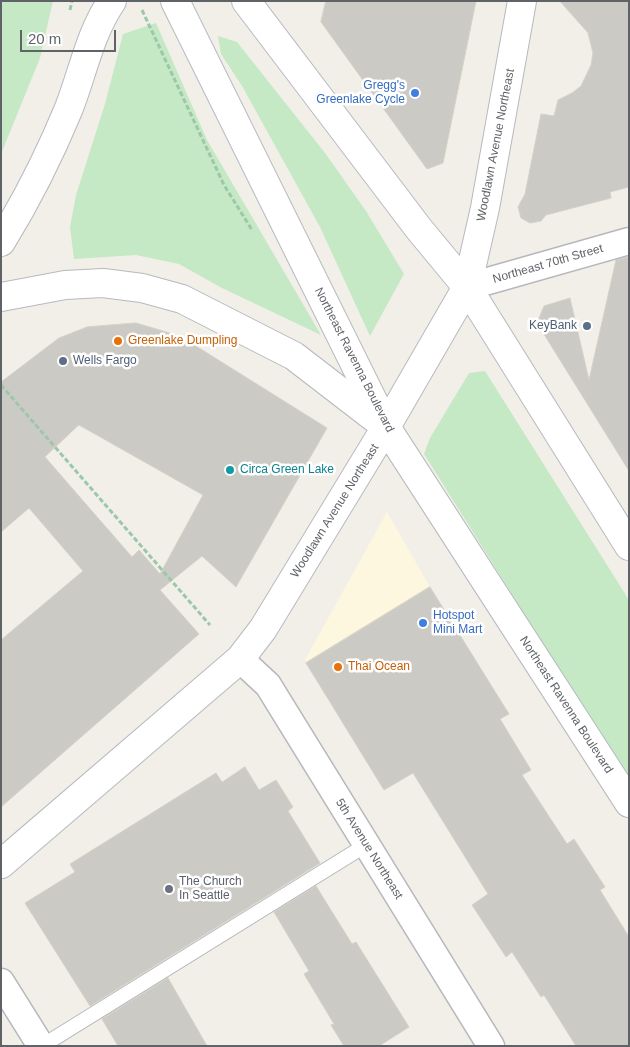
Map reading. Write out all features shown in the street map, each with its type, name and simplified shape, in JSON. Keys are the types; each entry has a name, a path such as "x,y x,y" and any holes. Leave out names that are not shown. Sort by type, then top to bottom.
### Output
{"main road":[{"path":"1,242 43,164 69,108 100,19 112,1"},
{"name":"Northeast Ravenna Boulevard","path":"174,1 386,427 629,803"},
{"path":"246,1 419,229 466,286 629,546"},
{"name":"Woodlawn Avenue Northeast","path":"1,864 240,659 263,629 386,427 466,286 484,208 522,1"},
{"path":"1,297 65,285 103,283 142,288 182,299 294,356 386,427"}],"street":[{"name":"Northeast 70th Street","path":"466,286 629,242"},
{"name":"5th Avenue Northeast","path":"240,659 268,685 491,1046"},
{"path":"1,982 41,1046"}],"lane":[{"path":"41,1046 366,845"}],"path":[{"path":"70,9 71,2"},
{"path":"140,7 147,22"},
{"path":"1,385 210,625"}],"shaded area":[{"path":"387,512 430,587 509,714 384,790 305,660"}],"green space":[{"path":"1,1 53,1 40,58 1,154"},
{"path":"156,23 207,140 321,335 222,288 179,264 136,255 74,259 70,227 76,195 105,104 123,34"},
{"path":"218,36 237,42 325,153 366,211 404,274 370,336 320,227 242,86 221,54"},
{"path":"485,371 629,600 629,781 424,454 430,438 469,373"}],"building":[{"name":"Gregg's Greenlake Cycle","path":"326,1 476,1 443,163 427,169 321,22"},
{"path":"560,1 629,1 629,187 610,192 611,198 546,215 541,221 530,223 521,218 518,207 525,194 541,114 554,116 558,100 581,86 591,65 593,53 588,33"},
{"path":"629,257 629,471 537,323 544,306 570,298 589,380 616,260"},
{"path":"136,323 180,336 327,428 236,587 202,556 160,590 199,634 1,807 1,640 83,571 29,508 1,532 1,382 59,338 87,327","holes":["79,425 203,495 160,574 139,550 132,557 45,457"]},
{"path":"430,587 509,714 500,719 531,770 522,775 567,844 574,839 605,887 600,890 629,937 629,1046 576,1046 544,995 541,997 512,952 506,957 472,905 488,894 413,773 384,790 306,663"},
{"name":"The Church In Seattle","path":"245,767 259,790 276,780 293,807 288,811 320,863 90,1006 25,903 75,872 70,864 216,773 222,782"},
{"path":"316,886 352,944 356,942 409,1027 379,1046 344,1046 331,1025 334,1024 304,974 309,971 274,912"},
{"path":"168,978 207,1046 118,1046 102,1019"}],"place":[{"name":"Gregg's Greenlake Cycle","path":"415,93"},
{"name":"KeyBank","path":"587,326"},
{"name":"Greenlake Dumpling","path":"118,341"},
{"name":"Wells Fargo","path":"63,361"},
{"name":"Circa Green Lake","path":"230,470"},
{"name":"Hotspot Mini Mart","path":"423,623"},
{"name":"Thai Ocean","path":"338,667"},
{"name":"The Church In Seattle","path":"169,889"}]}
